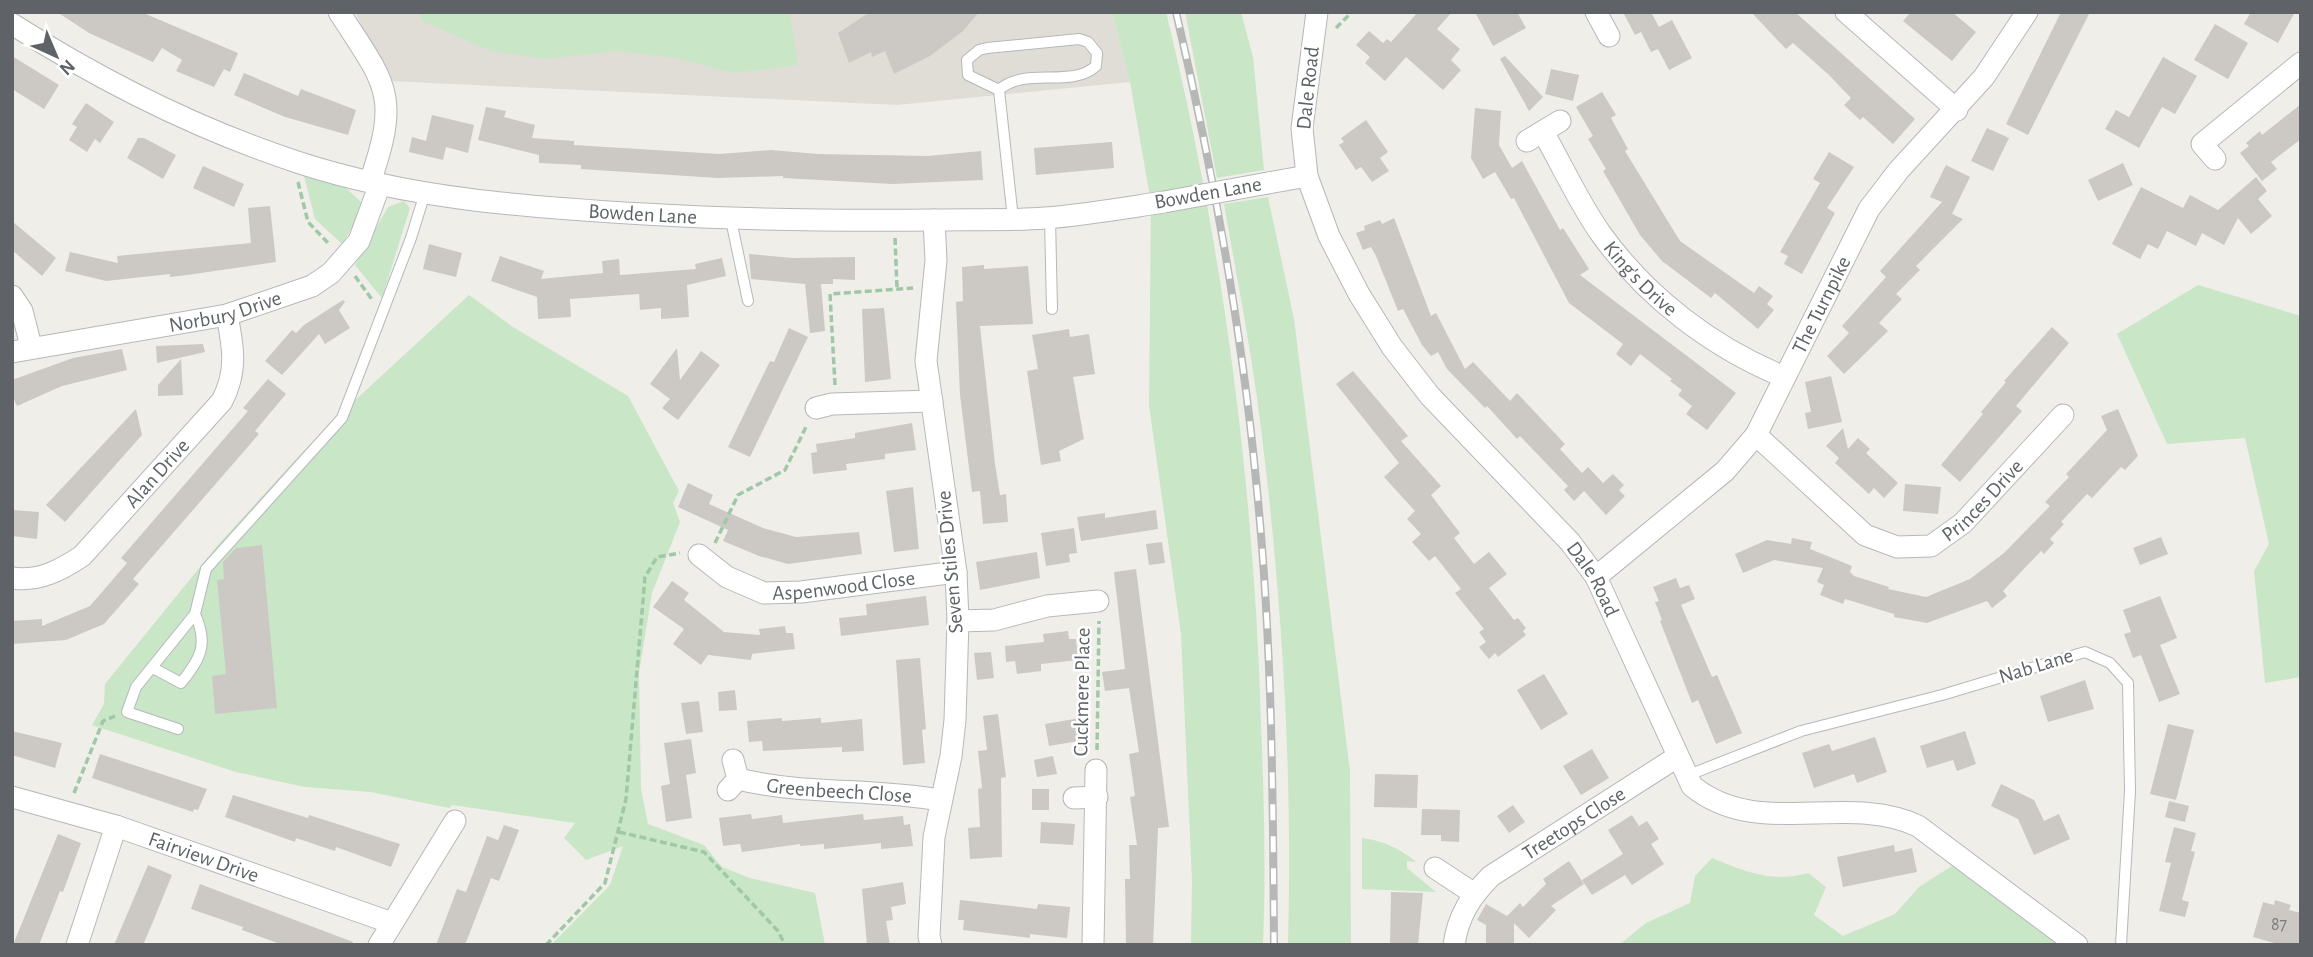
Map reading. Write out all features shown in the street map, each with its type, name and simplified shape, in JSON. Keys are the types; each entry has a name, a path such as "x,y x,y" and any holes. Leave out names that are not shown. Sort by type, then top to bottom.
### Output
{"street":[{"name":"Norbury Drive","path":"21,349 227,315 312,286 331,273 359,241 375,183 388,117 386,94 373,65 339,12"},
{"name":"Dale Road","path":"1317,12 1302,128 1307,176 1329,236 1359,295 1392,347 1430,396 1570,542 1596,577 1692,786 1705,796 1760,813 1874,812 1896,816 1918,826 2077,945"},
{"path":"1846,12 1957,110"},
{"name":"The Turnpike","path":"1596,577 1725,471 1756,435 1869,209 1899,170 1957,110 2010,41 2027,12"},
{"path":"1590,15 1609,36"},
{"name":"Bowden Lane","path":"12,24 99,75 229,137 298,162 375,183 464,200 731,220 894,222 1050,218 1164,202 1307,176"},
{"path":"2215,159 2202,144 2301,63"},
{"name":"King's Drive","path":"1544,131 1599,232 1633,276 1721,346 1784,377"},
{"name":"Seven Stiles Drive","path":"931,945 929,936 932,874 939,800 951,756 955,720 958,621 956,572 926,361 936,260 934,220"},
{"path":"12,296 22,311 21,349"},
{"name":"Alan Drive","path":"12,578 40,577 61,570 82,556 222,401 233,375 235,360 227,315"},
{"path":"824,406 932,401"},
{"name":"Princes Drive","path":"1756,435 1866,534 1897,547 1931,546 1963,523 2063,415"},
{"name":"Aspenwood Close","path":"703,558 727,577 764,593 802,592 956,572"},
{"path":"958,621 994,620 1047,606 1098,600"},
{"name":"Treetops Close","path":"1454,945 1463,912 1473,893 1510,862 1681,766"},
{"path":"1093,945 1097,770"},
{"name":"Greenbeech Close","path":"733,776 775,788 899,793 939,800"},
{"name":"Fairview Drive","path":"12,797 116,826 392,923"},
{"path":"1074,798 1097,797"},
{"path":"379,945 455,821"},
{"path":"77,945 116,826"},
{"path":"1435,868 1473,893"}],"lane":[{"path":"999,93 968,75 967,60 979,50 1079,39 1088,42 1097,53 1096,66 1083,74 1019,80 1005,84 999,93 1013,219"},
{"path":"178,729 127,712 136,687 195,614 206,569 342,418 411,238 425,193"},
{"path":"1050,218 1052,309"},
{"path":"731,220 748,301"},
{"path":"153,668 181,683 201,658 201,627 195,614"},
{"name":"Nab Lane","path":"1681,766 1801,731 1942,695 2085,652 2110,663 2128,683 2130,791 2121,945"}],"path":[{"path":"894,222 897,288"},
{"path":"546,945 606,883 626,799 645,577 657,557 676,553 703,558 738,495 785,470 835,385 830,293 933,287"},
{"name":"Cuckmere Place","path":"1097,770 1098,600"},
{"path":"67,813 103,721 127,712"},
{"path":"619,832 704,852 778,931 785,945"}],"shaded area":[{"path":"355,12 1112,12 1130,82 897,105 390,81"}],"green space":[{"path":"420,12 790,12 798,65 733,73 676,58 617,51 545,59 491,51 422,21"},
{"path":"1112,12 1166,12 1204,188 1219,276 1243,454 1257,633 1264,806 1263,945 1191,945 1192,881 1181,634 1149,405 1151,203 1130,82"},
{"path":"1185,12 1241,12 1253,57 1264,170 1217,178"},
{"path":"303,172 344,186 361,202 354,225 342,244 315,219"},
{"path":"1268,197 1294,319 1350,771 1351,945 1288,945 1289,808 1279,602 1257,398 1224,204"},
{"path":"404,201 410,208 382,298 355,265 388,207"},
{"path":"2198,285 2301,316 2301,677 2265,683 2254,571 2269,544 2245,438 2167,444 2117,334"},
{"path":"469,295 513,327 628,396 679,491 673,503 680,522 652,593 639,673 641,789 648,824 704,845 722,867 750,878 815,893 825,945 551,945 610,885 623,846 586,860 564,838 575,823 452,805 449,808 371,792 305,787 236,772 92,725 104,704 105,684 217,546 338,416"},
{"path":"1362,838 1384,843 1410,857 1416,862 1407,861 1407,868 1436,892 1362,889"},
{"path":"1712,858 1748,872 1771,876 1808,873 1826,887 1814,915 1843,936 1895,914 1919,887 1955,864 2075,945 1619,945 1646,923 1690,903 1695,876"}],"building":[{"path":"57,12 141,12 238,53 230,72 224,69 214,87 176,71 182,60 162,48 153,62 89,33"},
{"path":"870,12 979,12 963,31 930,56 894,74 885,51 872,57 871,52 849,63 838,33"},
{"path":"1418,12 1452,12 1437,29 1460,49 1451,60 1461,70 1443,90 1406,57 1385,81 1365,63 1370,57 1356,45 1369,31 1383,43 1387,39 1391,42"},
{"path":"1475,12 1517,12 1526,28 1493,46"},
{"path":"1623,12 1651,12 1659,27 1672,20 1692,58 1669,70 1658,49 1651,52 1641,32 1635,35"},
{"path":"1751,12 1795,12 1915,119 1893,144 1863,117 1860,120 1844,105 1851,98 1829,75 1793,43 1786,49"},
{"path":"1911,12 1952,12 1976,32 1952,61 1903,21"},
{"path":"2061,12 2090,12 2028,135 2006,124"},
{"path":"2251,12 2295,12 2278,43 2244,24"},
{"path":"2215,24 2248,43 2228,79 2194,60"},
{"path":"12,56 59,85 44,109 12,89"},
{"path":"1505,56 1543,97 1529,111 1500,59"},
{"path":"2163,57 2197,76 2175,114 2162,107 2139,148 2105,129 2116,110 2129,117"},
{"path":"1551,69 1579,75 1573,101 1545,94"},
{"path":"244,73 298,96 301,89 356,110 348,135 285,117 234,95"},
{"path":"1602,92 1616,115 1611,118 1628,149 1625,151 1680,241 1754,293 1759,286 1773,296 1767,304 1774,310 1758,329 1715,293 1711,298 1662,261 1640,235 1603,171 1606,169 1588,139 1593,136 1576,107"},
{"path":"86,103 114,122 100,143 95,139 87,152 69,140 77,127 72,124"},
{"path":"2301,104 2301,139 2271,162 2277,169 2262,181 2240,153 2249,146 2246,143 2260,131 2262,135"},
{"path":"486,107 506,111 504,117 535,125 532,138 574,141 574,145 719,154 771,150 818,154 928,156 981,151 983,180 892,184 783,176 717,178 581,169 581,165 539,163 539,155 478,140"},
{"path":"1475,108 1501,111 1499,145 1512,168 1522,161 1560,230 1563,228 1589,269 1580,275 1736,393 1707,430 1686,414 1692,406 1678,395 1682,390 1670,381 1672,379 1640,354 1631,366 1616,354 1623,344 1569,303 1514,198 1511,199 1495,172 1483,179 1471,158"},
{"path":"432,115 474,125 468,153 446,147 443,160 409,152 412,137 426,141"},
{"path":"1366,120 1388,152 1380,158 1389,171 1372,182 1361,167 1356,170 1339,145 1344,142 1341,138"},
{"path":"1987,128 2009,138 1993,171 1971,161"},
{"path":"138,138 144,138 176,155 163,179 127,158"},
{"path":"1112,142 1114,168 1036,175 1034,148"},
{"path":"1829,152 1854,167 1827,208 1835,213 1802,274 1784,264 1788,256 1780,252 1820,183 1813,179"},
{"path":"2123,163 2133,185 2098,201 2088,180"},
{"path":"1946,165 1970,177 1952,214 1963,219 1916,266 1920,270 1896,294 1902,299 1879,323 1888,331 1844,374 1827,356 1849,333 1842,326 1886,277 1880,271 1942,202 1930,197"},
{"path":"203,166 244,184 234,207 193,188"},
{"path":"2256,177 2267,191 2258,199 2272,216 2251,234 2238,218 2224,245 2202,233 2196,246 2167,231 2158,249 2148,244 2140,259 2112,244 2141,187 2183,208 2190,195 2218,210"},
{"path":"270,206 276,262 170,277 170,274 106,281 65,271 70,252 118,263 117,256 251,243 248,208"},
{"path":"1394,218 1431,316 1436,313 1465,369 1473,362 1510,401 1517,393 1565,444 1560,449 1582,473 1588,467 1603,483 1613,474 1624,485 1619,490 1625,496 1606,515 1584,491 1574,501 1564,490 1568,486 1520,436 1517,439 1487,406 1485,408 1447,369 1438,352 1431,356 1422,345 1403,309 1398,311 1371,247 1363,250 1356,233 1365,230 1364,226 1380,220 1382,224"},
{"path":"12,221 56,258 42,276 12,250"},
{"path":"429,244 462,253 456,277 423,269"},
{"path":"749,254 793,258 855,257 855,280 833,279 833,284 821,284 825,331 810,333 805,284 751,279"},
{"path":"500,256 544,271 541,279 603,273 602,261 619,259 620,275 696,269 695,264 722,258 726,276 687,285 689,317 661,319 661,308 640,310 639,294 570,299 571,317 538,319 537,297 491,281"},
{"path":"984,265 984,269 1028,266 1033,324 980,326 995,464 1000,495 1006,494 1008,522 983,524 980,491 972,492 960,395 956,302 963,301 962,267"},
{"path":"343,300 345,302 339,310 350,328 325,344 319,334 282,375 265,361 292,330 296,333"},
{"path":"884,308 891,379 865,382 862,309"},
{"path":"2052,327 2069,343 2016,406 2022,411 1960,482 1941,465 1983,414 1981,412 2006,382 2004,381"},
{"path":"789,328 808,337 750,457 728,447 770,361 774,362"},
{"path":"1069,329 1070,337 1089,334 1095,374 1073,377 1084,439 1059,451 1061,461 1041,465 1027,371 1038,369 1032,335"},
{"path":"203,344 205,352 157,363 156,346"},
{"path":"677,348 680,380 701,351 720,365 678,420 662,408 670,399 650,384"},
{"path":"122,349 127,370 62,386 17,406 12,395 12,380 73,358"},
{"path":"181,359 183,395 158,396 158,385"},
{"path":"1353,371 1408,436 1401,441 1441,486 1431,495 1460,533 1454,538 1474,564 1489,552 1507,574 1489,588 1514,620 1518,618 1526,628 1523,631 1526,635 1498,657 1495,653 1489,659 1479,647 1486,642 1479,632 1484,629 1455,593 1461,589 1435,556 1429,561 1412,542 1421,534 1407,519 1415,511 1384,477 1399,463 1336,384"},
{"path":"1831,376 1842,422 1808,429 1805,413 1811,412 1805,382"},
{"path":"268,379 286,394 255,431 259,434 133,579 139,584 104,624 66,640 12,644 12,621 42,619 42,626 90,606 127,563 121,558 248,411 243,408"},
{"path":"136,409 142,435 65,522 46,505"},
{"path":"2118,409 2138,456 2125,470 2121,467 2092,498 2087,494 2061,522 2064,524 2050,539 2054,543 2044,554 2041,551 2003,591 2007,596 1992,608 1987,601 1927,623 1894,617 1894,614 1845,599 1843,604 1820,595 1824,585 1817,582 1823,568 1774,560 1743,573 1735,554 1767,540 1791,544 1792,538 1812,542 1810,549 1852,566 1850,572 1854,576 1889,587 1888,589 1926,597 1970,579 2004,553 2050,506 2045,502 2069,477 2066,474 2107,430 2101,416"},
{"path":"912,423 916,450 885,454 885,459 846,464 847,470 813,474 811,453 817,452 816,444 855,438 855,433"},
{"path":"1843,428 1848,449 1858,438 1870,449 1866,453 1898,483 1884,498 1874,488 1869,494 1835,463 1839,458 1826,446"},
{"path":"688,483 713,495 709,504 763,528 796,537 859,532 862,554 788,564 759,556 723,541 728,530 678,507"},
{"path":"1905,484 1941,487 1938,514 1903,511"},
{"path":"913,487 919,549 894,552 886,491"},
{"path":"12,510 39,512 37,539 12,536"},
{"path":"1156,510 1158,529 1081,541 1077,517 1105,513 1105,518"},
{"path":"1074,528 1077,553 1069,554 1070,562 1046,566 1041,533"},
{"path":"2161,537 2168,554 2140,565 2133,548"},
{"path":"1162,542 1165,563 1149,565 1146,544"},
{"path":"262,545 277,708 215,714 212,676 226,674 217,580 224,579 223,562 236,548"},
{"path":"1037,552 1040,578 980,590 976,562"},
{"path":"1136,569 1169,827 1158,828 1153,945 1126,945 1125,879 1130,879 1129,845 1137,845 1130,797 1135,796 1129,754 1139,752 1129,688 1105,691 1102,672 1125,669 1114,572"},
{"path":"1676,578 1680,588 1689,585 1695,599 1681,605 1712,677 1717,675 1742,733 1716,744 1698,700 1692,703 1655,602 1659,601 1653,587"},
{"path":"672,581 689,593 684,600 724,632 760,635 759,629 785,626 786,633 793,633 795,649 752,654 751,660 708,655 701,665 673,644 684,629 653,607"},
{"path":"926,596 929,625 841,636 839,618 867,615 866,604"},
{"path":"2160,596 2177,638 2160,645 2180,694 2159,702 2141,655 2133,658 2124,634 2131,632 2123,610"},
{"path":"1068,631 1069,639 1076,639 1078,660 1041,664 1041,671 1017,674 1015,661 1006,662 1005,646 1044,642 1043,634"},
{"path":"991,652 994,678 977,680 974,653"},
{"path":"920,658 926,729 922,730 925,763 903,765 896,660"},
{"path":"1544,674 1568,714 1541,730 1517,690"},
{"path":"2085,680 2094,709 2048,722 2040,696"},
{"path":"735,690 737,710 719,711 718,692"},
{"path":"699,701 703,732 686,734 681,703"},
{"path":"998,714 1006,777 1001,778 1002,857 970,859 968,828 980,827 978,789 982,788 978,751 987,750 983,716"},
{"path":"782,718 782,721 821,718 821,723 862,719 864,751 842,752 842,747 763,751 762,741 749,742 747,721"},
{"path":"1080,718 1085,740 1049,746 1045,724"},
{"path":"2168,724 2194,730 2176,800 2150,794"},
{"path":"12,731 62,743 55,768 12,755"},
{"path":"1965,731 1976,764 1957,771 1953,760 1927,768 1920,746"},
{"path":"1875,737 1887,772 1857,783 1854,774 1814,788 1802,753 1829,744 1832,751"},
{"path":"691,739 696,773 686,775 692,818 666,822 661,786 670,784 664,743"},
{"path":"1592,749 1609,778 1581,795 1563,766"},
{"path":"100,754 207,789 198,810 194,809 193,812 92,778"},
{"path":"1053,756 1057,774 1037,777 1034,760"},
{"path":"1375,774 1418,775 1417,808 1374,807"},
{"path":"2001,784 2034,800 2044,821 2059,814 2070,839 2034,855 2018,819 1991,806"},
{"path":"1032,789 1049,789 1049,810 1032,810"},
{"path":"233,795 308,818 309,815 400,844 391,867 336,847 335,851 296,838 295,842 225,817"},
{"path":"2169,801 2189,806 2185,822 2165,817"},
{"path":"1513,805 1525,822 1509,833 1497,816"},
{"path":"1422,809 1460,810 1459,842 1441,841 1441,835 1421,835"},
{"path":"751,814 752,819 782,815 783,823 863,814 864,820 903,816 904,825 910,824 913,846 881,849 881,843 824,849 824,844 800,844 742,852 740,844 723,846 719,818"},
{"path":"1632,815 1639,826 1647,821 1659,839 1651,844 1664,864 1632,885 1625,875 1592,895 1582,880 1623,854 1608,830"},
{"path":"1041,822 1075,824 1073,845 1040,843"},
{"path":"504,825 519,830 499,881 491,878 465,945 436,945 457,889 466,892 487,836 498,840"},
{"path":"2174,827 2196,833 2191,851 2195,852 2182,900 2189,902 2185,917 2159,911 2171,863 2165,862"},
{"path":"58,834 81,843 63,892 60,891 39,945 13,945"},
{"path":"1894,845 1895,852 1912,848 1917,872 1843,887 1837,857"},
{"path":"1569,861 1584,884 1551,906 1556,910 1529,938 1514,923 1514,945 1486,945 1486,925 1477,920 1486,904 1507,916 1520,903 1523,907 1546,884 1543,879"},
{"path":"148,865 172,875 152,924 143,945 114,945"},
{"path":"903,882 906,904 891,907 893,920 886,921 890,945 867,945 862,889"},
{"path":"200,884 353,942 353,945 283,945 242,930 243,927 191,909"},
{"path":"1391,892 1423,893 1418,945 1390,945"},
{"path":"960,900 1037,909 1038,904 1070,907 1067,938 1030,934 1030,938 963,930 964,920 958,920"},
{"path":"2275,900 2291,905 2289,910 2301,913 2301,945 2281,945 2253,937 2263,902 2274,905"}],"railway":[{"path":"1176,12 1224,245 1250,421 1268,654 1274,945"}]}
